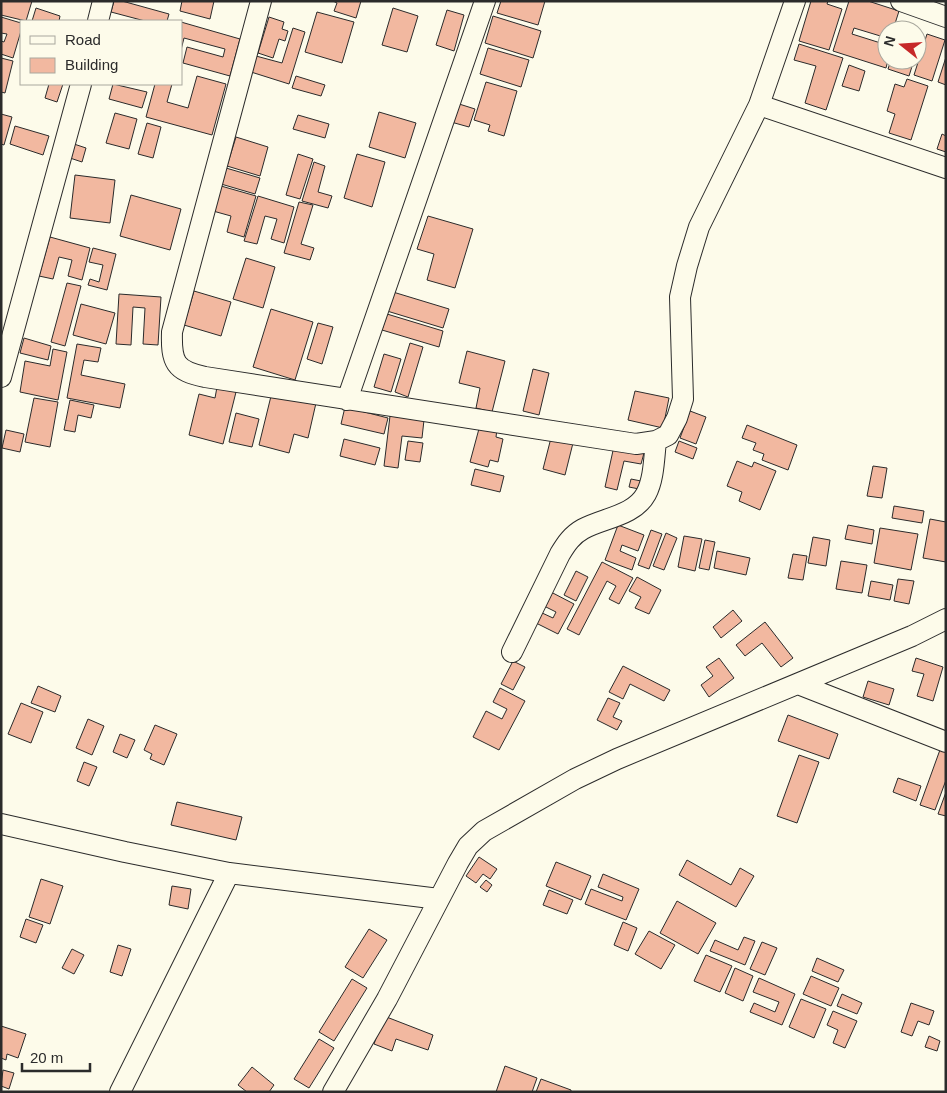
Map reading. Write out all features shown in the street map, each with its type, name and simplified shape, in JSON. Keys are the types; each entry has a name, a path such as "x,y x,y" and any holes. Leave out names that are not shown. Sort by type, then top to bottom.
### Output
{"street":[{"path":"98,20 103,1"},
{"path":"261,1 172,332 171,350 175,363 193,375 636,444 656,442 668,434 677,418 683,399 680,297 687,266 699,227 759,105 796,1"},
{"path":"347,400 485,1"},
{"path":"901,1 946,17"},
{"path":"1,377 81,85"},
{"path":"759,105 946,168"},
{"path":"512,652 560,554 569,540 582,529 630,510 641,502 650,483 656,442"},
{"path":"333,1092 387,999 468,846 484,831 575,779 608,763 912,636 946,619"},
{"path":"798,684 946,742"},
{"path":"1,824 229,873 439,899"},
{"path":"120,1092 229,873"}],"building":[{"path":"1,1 32,1 26,20 1,15"},
{"path":"114,1 122,1 169,14 167,20 141,20 111,12"},
{"path":"182,1 214,1 210,19 180,11"},
{"path":"333,1 361,1 356,18 334,11 337,3"},
{"path":"501,1 545,1 538,25 497,13"},
{"path":"811,1 828,1 827,4 842,9 829,50 799,41"},
{"path":"849,1 868,1 899,11 896,20 877,20 877,35 854,28 852,34 877,42 877,65 833,51"},
{"path":"36,8 60,16 59,20 32,20"},
{"path":"393,8 418,16 407,52 382,45"},
{"path":"447,10 464,15 454,51 436,45"},
{"path":"317,12 354,22 342,63 305,52"},
{"path":"493,16 541,31 533,58 485,43"},
{"path":"1,17 20,23 20,34 13,58 1,54 1,41 4,42 7,34 1,33"},
{"path":"269,17 284,22 282,29 288,31 285,41 279,39 273,58 258,53"},
{"path":"182,22 240,39 230,76 183,63 187,47 223,57 225,49 184,38 182,46"},
{"path":"293,28 305,32 289,84 251,72 256,56 282,63"},
{"path":"927,34 945,40 932,81 914,75 916,70 927,70"},
{"path":"799,44 843,58 826,110 805,103 816,66 794,60"},
{"path":"488,48 529,60 521,87 480,74"},
{"path":"946,57 946,85 938,82"},
{"path":"1,58 13,61 5,93 1,92"},
{"path":"849,65 865,71 859,91 842,86"},
{"path":"891,70 911,70 909,76"},
{"path":"197,76 226,84 212,135 146,117 155,85 172,85 167,102 188,108"},
{"path":"296,76 325,85 321,96 292,88"},
{"path":"907,79 928,86 911,140 889,133 895,114 887,111 895,84 904,87"},
{"path":"486,82 517,91 504,136 488,131 490,125 474,120"},
{"path":"49,85 63,85 57,102 45,98"},
{"path":"113,85 147,92 142,108 109,99"},
{"path":"456,103 475,109 469,127 451,122"},
{"path":"379,112 416,123 405,158 369,147"},
{"path":"115,113 137,119 129,149 106,143"},
{"path":"1,114 12,117 4,145 1,144"},
{"path":"298,115 329,124 325,138 293,129"},
{"path":"147,123 161,127 153,158 138,154"},
{"path":"15,126 49,136 43,155 10,144"},
{"path":"942,134 946,136 946,152 937,149"},
{"path":"236,137 268,147 260,176 227,166"},
{"path":"71,143 86,148 82,162 67,157"},
{"path":"298,154 313,159 300,199 286,195"},
{"path":"357,154 385,162 372,207 344,198"},
{"path":"314,162 325,166 318,192 332,196 328,208 302,201"},
{"path":"226,168 260,178 255,194 221,184"},
{"path":"75,175 115,180 110,223 70,218"},
{"path":"221,186 256,196 244,237 227,232 231,216 213,211"},
{"path":"131,195 181,209 170,250 120,236"},
{"path":"258,196 294,207 284,243 271,239 277,219 265,216 257,244 244,241"},
{"path":"299,202 313,205 301,244 314,248 310,260 284,253"},
{"path":"428,216 473,229 455,288 427,280 434,254 417,249"},
{"path":"50,237 90,248 82,280 68,276 72,260 59,257 53,279 39,276"},
{"path":"93,248 116,254 107,290 88,285 90,279 99,282 103,265 89,262"},
{"path":"246,258 275,267 263,308 233,299"},
{"path":"67,283 81,286 65,346 51,342"},
{"path":"194,291 231,302 221,336 184,325"},
{"path":"393,292 449,309 443,328 387,311"},
{"path":"119,294 161,297 158,345 143,344 145,308 133,307 131,345 116,344"},
{"path":"81,304 115,313 106,344 73,335"},
{"path":"271,309 313,322 295,380 253,367"},
{"path":"387,314 443,331 439,347 382,330"},
{"path":"318,323 333,327 322,364 307,359"},
{"path":"24,338 51,346 48,360 20,353"},
{"path":"410,343 423,347 408,397 395,392"},
{"path":"77,344 101,348 98,362 84,360 81,375 125,384 120,408 67,398"},
{"path":"53,349 67,352 58,400 20,392 25,361 50,366"},
{"path":"467,351 505,361 492,412 476,408 480,388 459,383"},
{"path":"384,354 401,359 391,392 374,387"},
{"path":"533,369 549,373 539,415 523,411"},
{"path":"217,387 236,392 223,444 189,435 199,394 215,398"},
{"path":"635,391 669,398 663,428 628,420"},
{"path":"272,392 316,403 308,438 294,434 289,453 259,445"},
{"path":"34,398 58,402 50,447 25,442"},
{"path":"70,400 94,405 91,418 78,415 75,432 64,430"},
{"path":"345,407 388,418 384,434 341,424"},
{"path":"690,411 706,417 696,444 680,438"},
{"path":"236,413 259,419 252,447 229,442"},
{"path":"390,416 424,420 422,438 402,436 398,468 384,466"},
{"path":"480,425 497,429 496,437 503,439 498,462 490,460 488,467 470,462"},
{"path":"747,425 797,445 788,470 762,460 764,454 753,450 756,443 742,438"},
{"path":"6,430 24,434 20,452 2,448"},
{"path":"552,434 574,439 565,475 543,469"},
{"path":"344,439 380,448 375,465 340,456"},
{"path":"408,441 423,443 420,462 405,460"},
{"path":"679,441 697,448 693,459 675,452"},
{"path":"614,446 644,453 641,464 624,461 617,490 605,487"},
{"path":"737,461 752,467 754,462 776,471 760,510 739,501 742,492 727,486"},
{"path":"873,466 887,468 882,498 867,496"},
{"path":"475,469 504,476 500,492 471,485"},
{"path":"631,479 641,481 639,489 629,487"},
{"path":"894,506 924,511 922,523 892,518"},
{"path":"930,519 946,522 946,562 923,558"},
{"path":"618,525 644,535 638,551 622,545 620,551 636,558 632,570 605,560"},
{"path":"848,525 874,530 872,544 845,539"},
{"path":"880,528 918,534 911,570 874,563"},
{"path":"651,530 662,534 649,569 638,565"},
{"path":"666,533 677,538 664,570 653,566"},
{"path":"684,536 702,539 695,571 678,567"},
{"path":"813,537 830,540 826,566 808,563"},
{"path":"705,540 715,542 709,570 699,568"},
{"path":"717,551 750,558 746,575 714,568"},
{"path":"793,554 807,556 803,580 788,578"},
{"path":"841,561 867,565 862,593 836,589"},
{"path":"602,562 633,578 619,604 609,599 616,586 607,581 579,635 567,629"},
{"path":"576,571 588,577 576,601 564,595"},
{"path":"637,577 661,590 649,614 635,608 641,597 629,591"},
{"path":"898,579 914,581 909,604 894,601"},
{"path":"871,581 893,585 890,600 868,596"},
{"path":"549,591 574,604 558,634 534,622 540,612 553,618 556,612 542,605"},
{"path":"733,610 742,621 721,638 713,627"},
{"path":"765,622 793,658 781,667 762,643 745,656 736,645"},
{"path":"719,658 734,678 709,697 701,685 713,676 706,667"},
{"path":"916,658 943,667 933,701 917,696 924,674 912,671"},
{"path":"513,661 525,667 513,690 501,684"},
{"path":"623,666 670,690 664,701 630,684 623,699 609,692"},
{"path":"868,681 894,689 889,705 863,697"},
{"path":"38,686 61,696 55,712 31,703"},
{"path":"500,688 525,701 499,750 473,737 486,711 502,719 507,709 493,702"},
{"path":"608,698 620,703 613,717 622,721 617,730 597,720"},
{"path":"21,703 43,712 31,743 8,734"},
{"path":"788,715 838,734 829,759 778,741"},
{"path":"88,719 104,726 92,755 76,748"},
{"path":"155,725 177,734 164,765 150,759 152,754 144,750"},
{"path":"120,734 135,740 127,758 113,752"},
{"path":"941,747 946,749 946,780 935,810 920,805"},
{"path":"799,755 819,762 797,823 777,816"},
{"path":"84,762 97,767 89,786 77,781"},
{"path":"898,778 921,786 916,801 893,792"},
{"path":"946,792 946,816 938,814"},
{"path":"177,802 242,817 236,840 171,825"},
{"path":"479,857 497,869 490,879 483,874 476,883 466,876"},
{"path":"687,860 731,885 740,868 754,876 736,907 679,875"},
{"path":"556,862 591,876 581,900 546,886"},
{"path":"603,874 639,889 626,920 585,904 591,889 622,901 623,897 598,887"},
{"path":"41,879 63,886 50,924 29,917"},
{"path":"486,880 492,885 487,892 480,887"},
{"path":"172,886 191,889 188,909 169,905"},
{"path":"549,890 573,900 567,914 543,905"},
{"path":"677,901 716,923 698,954 660,933"},
{"path":"26,919 43,925 36,943 20,937"},
{"path":"623,922 637,928 628,951 614,945"},
{"path":"369,929 387,940 363,978 345,967"},
{"path":"649,931 675,945 661,969 635,954"},
{"path":"744,937 755,941 745,965 710,951 715,940 738,950"},
{"path":"762,942 777,948 765,975 750,969"},
{"path":"118,945 131,949 122,976 110,972"},
{"path":"72,949 84,955 74,974 62,968"},
{"path":"706,955 732,966 720,992 694,981"},
{"path":"817,958 844,970 838,982 812,971"},
{"path":"735,968 753,976 743,1001 725,993"},
{"path":"811,976 839,988 831,1006 803,994"},
{"path":"759,978 795,994 782,1025 750,1012 754,1003 775,1012 779,1002 753,992"},
{"path":"352,979 367,988 334,1041 319,1032"},
{"path":"842,994 862,1003 857,1014 837,1006"},
{"path":"801,999 826,1009 814,1038 789,1027"},
{"path":"911,1003 934,1011 929,1025 918,1021 912,1036 901,1032"},
{"path":"833,1011 857,1021 845,1048 833,1043 838,1030 827,1025"},
{"path":"384,1016 433,1035 428,1050 396,1039 392,1051 374,1044"},
{"path":"1,1026 26,1034 18,1058 7,1054 6,1060 1,1058"},
{"path":"929,1036 940,1041 937,1051 925,1047"},
{"path":"319,1039 334,1048 309,1088 294,1079"},
{"path":"505,1066 537,1078 532,1092 496,1092"},
{"path":"252,1067 274,1085 269,1092 247,1092 238,1085"},
{"path":"3,1070 14,1073 9,1089 1,1086"},
{"path":"541,1079 571,1090 571,1092 536,1092"}]}
